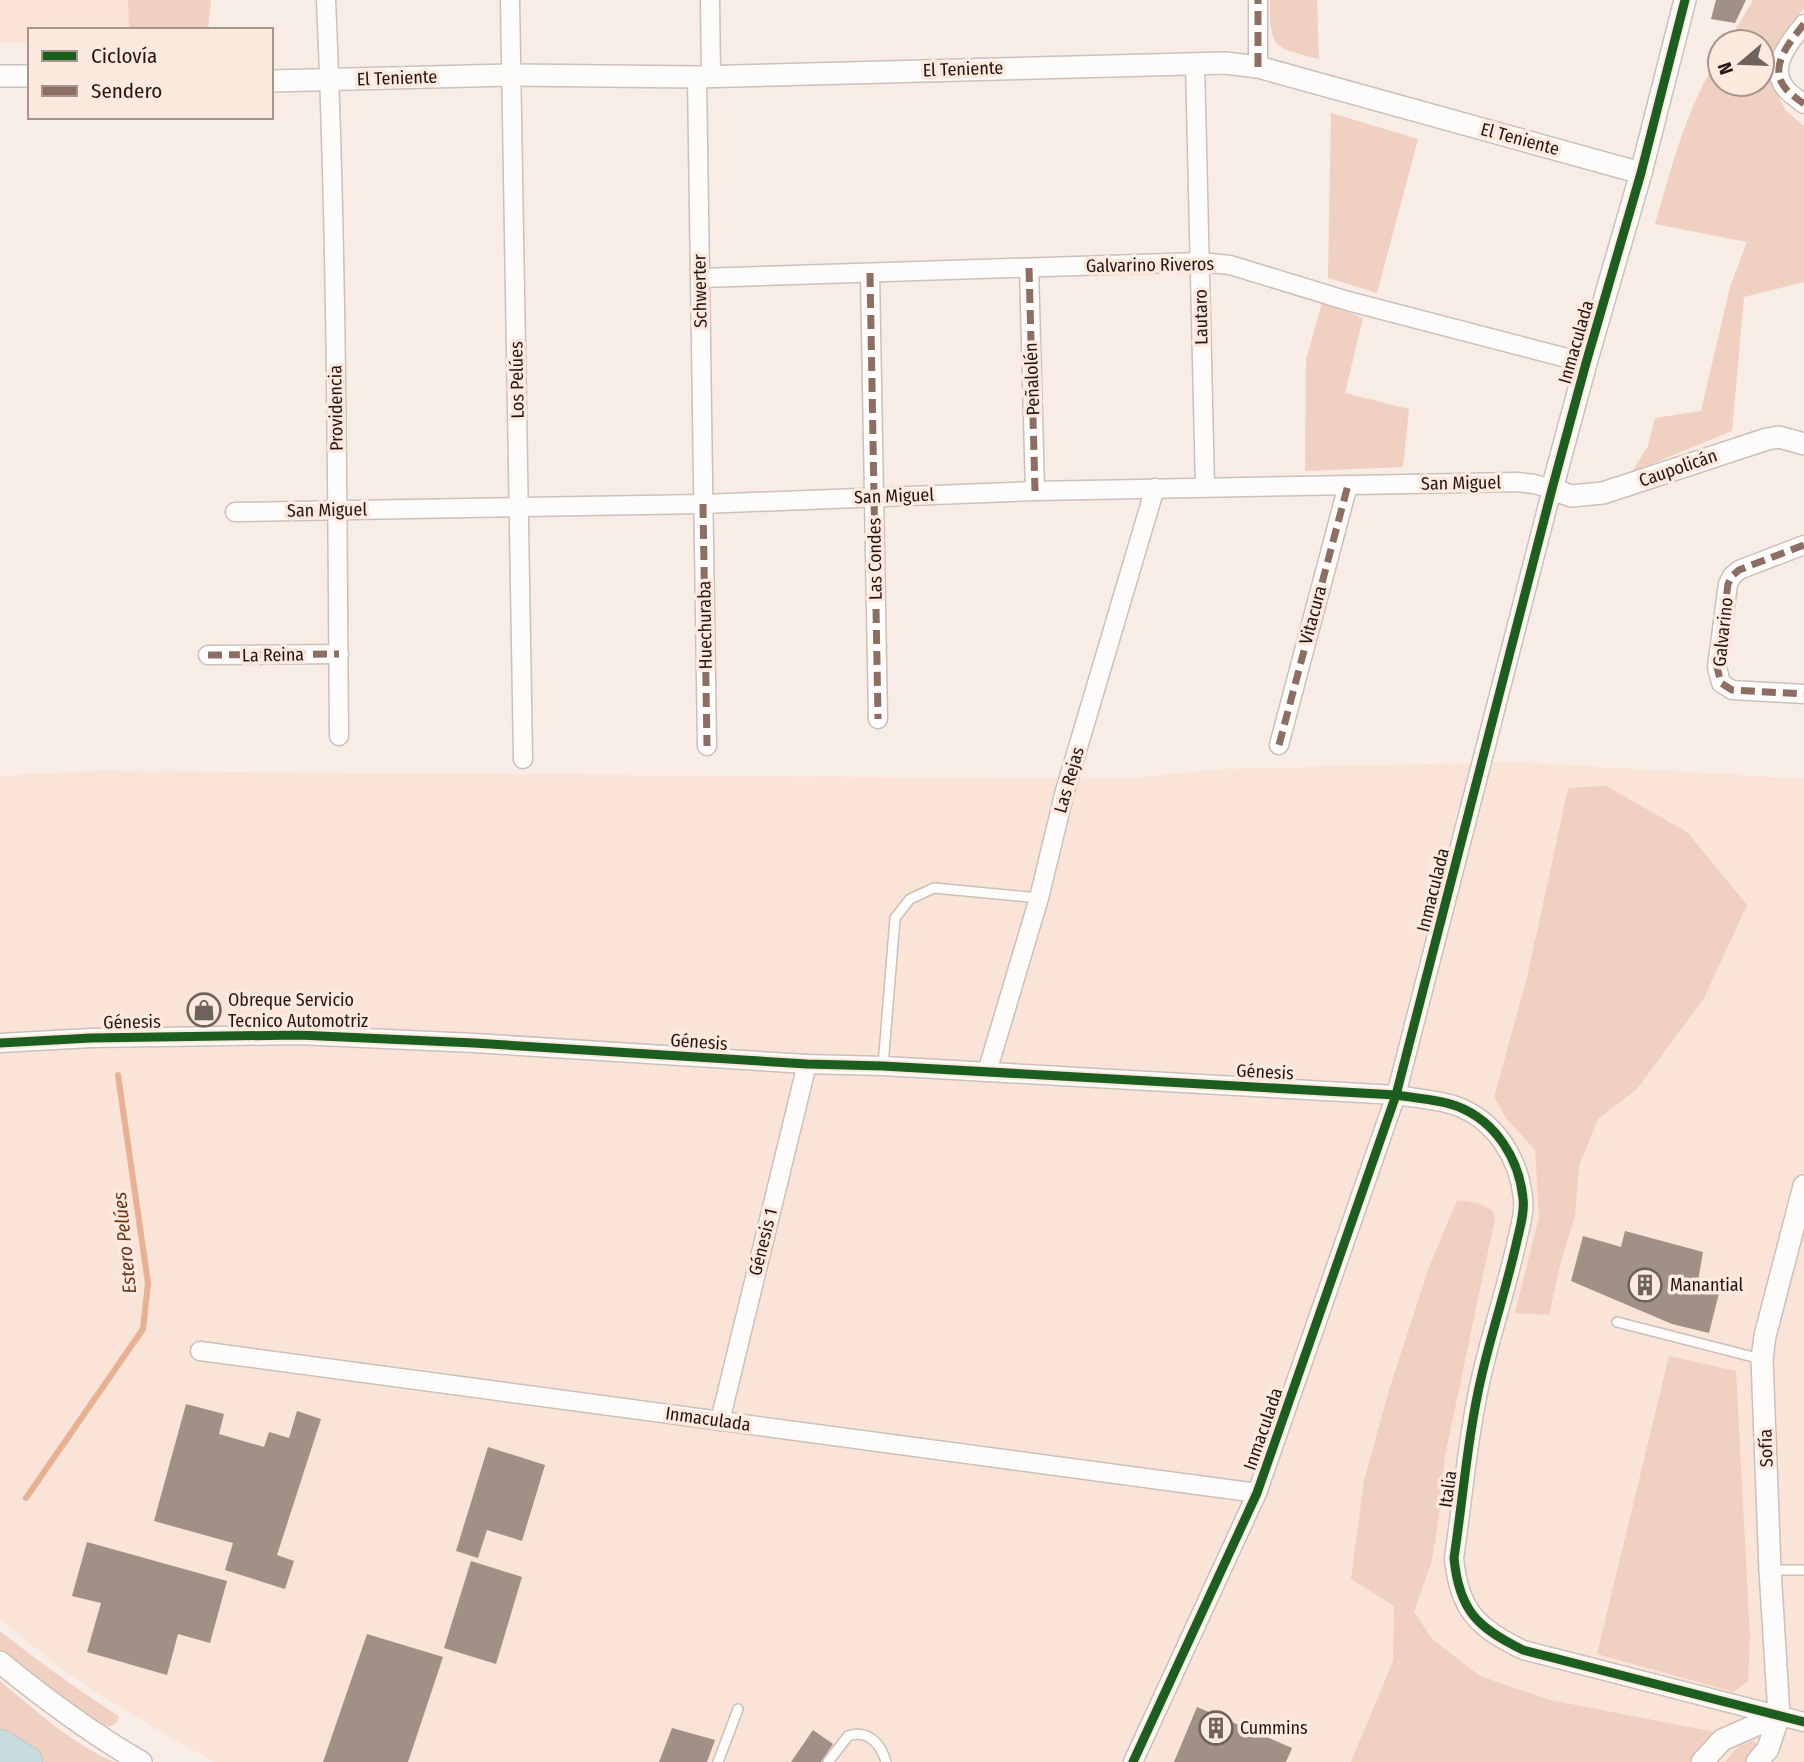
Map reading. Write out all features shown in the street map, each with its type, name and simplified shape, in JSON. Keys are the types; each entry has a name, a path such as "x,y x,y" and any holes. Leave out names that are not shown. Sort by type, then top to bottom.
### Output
{"highway":[{"path":"0,1746 26,1762"}],"street":[{"name":"Providencia","path":"326,0 330,80 340,736"},
{"name":"Los Pelúes","path":"510,0 523,759"},
{"name":"Schwerter","path":"704,504 700,278 704,77 710,0"},
{"path":"1258,0 1258,67"},
{"name":"Inmaculada","path":"1133,1762 1257,1493 1396,1095 1552,489 1641,173 1685,0"},
{"path":"1804,24 1785,48 1779,68 1787,90 1804,104"},
{"name":"Lautaro","path":"1195,62 1205,488"},
{"name":"El Teniente","path":"273,81 512,75 704,77 1225,63 1258,67 1641,173"},
{"path":"0,76 28,76"},
{"name":"Galvarino Riveros","path":"700,278 1200,262 1230,265 1348,301 1586,363"},
{"name":"Peñalolén","path":"1029,268 1035,491"},
{"name":"Las Condes","path":"870,273 878,719"},
{"name":"Caupolicán","path":"1552,489 1571,496 1603,493 1767,439 1779,437 1804,444"},
{"name":"San Miguel","path":"235,512 704,504 1155,488 1517,482 1552,489"},
{"name":"Vitacura","path":"1279,745 1348,485"},
{"name":"Las Rejas","path":"987,1072 1038,898 1065,791 1155,488"},
{"name":"Huechuraba","path":"704,504 707,746"},
{"name":"Galvarino","path":"1804,545 1738,570 1732,576 1728,584 1717,667 1721,683 1732,690 1804,694"},
{"name":"La Reina","path":"208,655 339,654"},
{"name":"Génesis","path":"0,1043 91,1038 299,1035 1396,1095"},
{"name":"Génesis 1","path":"720,1420 807,1064"},
{"name":"Italia","path":"1396,1095 1457,1106 1487,1124 1510,1153 1523,1200 1522,1218 1506,1290 1482,1374 1454,1558 1458,1587 1468,1611 1499,1638 1523,1650 1804,1721"},
{"name":"Sofía","path":"1779,1715 1762,1359 1765,1336 1804,1186"},
{"name":"Inmaculada","path":"200,1351 1257,1493"},
{"path":"0,1662 69,1715 141,1762"},
{"path":"1702,1762 1722,1740 1779,1715"},
{"path":"1757,1762 1768,1749 1779,1715"}],"lane":[{"path":"883,1066 895,918 911,899 934,888 1038,898"},
{"path":"1617,1322 1762,1359"},
{"path":"1770,1570 1804,1570"},
{"path":"718,1762 738,1709"},
{"path":"828,1762 848,1736 860,1733 879,1745 886,1762"}],"shaded area":[{"path":"0,0 128,0 129,28 28,28 28,42 0,43"},
{"path":"128,0 211,0 208,28 129,28"},
{"path":"1270,0 1317,0 1319,59 1292,52 1277,43 1271,28"},
{"path":"1753,0 1804,0 1804,8 1776,50 1776,28 1736,28"},
{"path":"1706,79 1706,98 1776,98 1776,92 1786,111 1804,126 1804,282 1744,297 1732,431 1632,472 1648,446 1655,418 1701,411 1730,287 1747,242 1655,224 1674,158"},
{"path":"1331,113 1418,139 1377,293 1328,278"},
{"path":"1322,303 1363,318 1345,393 1409,409 1403,467 1305,471 1306,360"},
{"path":"1512,762 1804,779 1804,1762 215,1762 96,1692 62,1669 0,1619 0,776 97,771 1123,779 1225,769"},
{"path":"1606,786 1687,832 1747,905 1704,998 1637,1089 1598,1119 1579,1166 1575,1216 1549,1315 1515,1313 1539,1217 1535,1150 1507,1119 1494,1097 1527,978 1568,788"},
{"path":"1457,1200 1478,1203 1492,1210 1495,1218 1445,1456 1432,1560 1414,1612 1433,1640 1480,1676 1550,1700 1720,1733 1695,1762 1351,1762 1393,1661 1394,1606 1351,1579 1364,1480 1390,1387 1429,1267"},
{"path":"1669,1356 1736,1371 1750,1637 1748,1681 1734,1692 1597,1654"},
{"path":"0,1631 119,1716 116,1723 105,1726 45,1685 0,1649"},
{"path":"0,1681 40,1715 83,1746 114,1762 45,1762 0,1736"},
{"path":"1753,1741 1756,1743 1756,1751 1751,1762 1725,1762 1739,1746"}],"building":[{"path":"1716,0 1746,0 1735,23 1711,19"},
{"name":"Manantial","path":"1625,1231 1703,1252 1698,1281 1720,1289 1709,1333 1672,1324 1571,1281 1583,1236 1621,1247"},
{"path":"186,1404 224,1414 219,1434 264,1447 269,1432 289,1438 297,1411 321,1419 277,1555 294,1561 285,1589 225,1570 233,1543 154,1521"},
{"path":"488,1447 545,1465 522,1541 487,1530 478,1558 456,1551"},
{"path":"87,1542 227,1581 210,1643 178,1634 167,1675 87,1652 101,1603 72,1596"},
{"path":"471,1561 522,1577 496,1664 444,1648"},
{"path":"367,1634 443,1657 408,1762 323,1762"},
{"name":"Cummins","path":"1197,1707 1292,1748 1286,1762 1174,1762"},
{"path":"672,1728 715,1740 707,1762 659,1762"},
{"path":"813,1730 833,1744 821,1762 791,1762"}],"waterway":[{"name":"Estero Pelúes","path":"26,1498 143,1329 148,1283 118,1075"}],"marked path":[{"path":"1258,0 1258,67"},
{"path":"1804,24 1783,55 1779,72 1786,89 1804,104"},
{"path":"1029,268 1035,491"},
{"path":"870,273 878,719"},
{"path":"1279,745 1348,485"},
{"path":"703,504 707,746"},
{"path":"1804,545 1739,570 1732,576 1728,584 1717,667 1721,683 1732,690 1804,694"},
{"path":"208,655 339,654"}],"cycle path":[{"path":"1133,1762 1257,1493 1396,1095 1552,489 1641,173 1685,0"},
{"path":"0,1043 91,1038 299,1035 1396,1095 1459,1107 1484,1122 1511,1156 1521,1184 1523,1204 1512,1261 1477,1396 1469,1442 1454,1558 1466,1605 1494,1634 1523,1650 1804,1722"}],"place":[{"name":"Obreque Servicio Tecnico Automotriz","path":"204,1010"},
{"name":"Manantial","path":"1645,1285"},
{"name":"Cummins","path":"1216,1728"}]}
